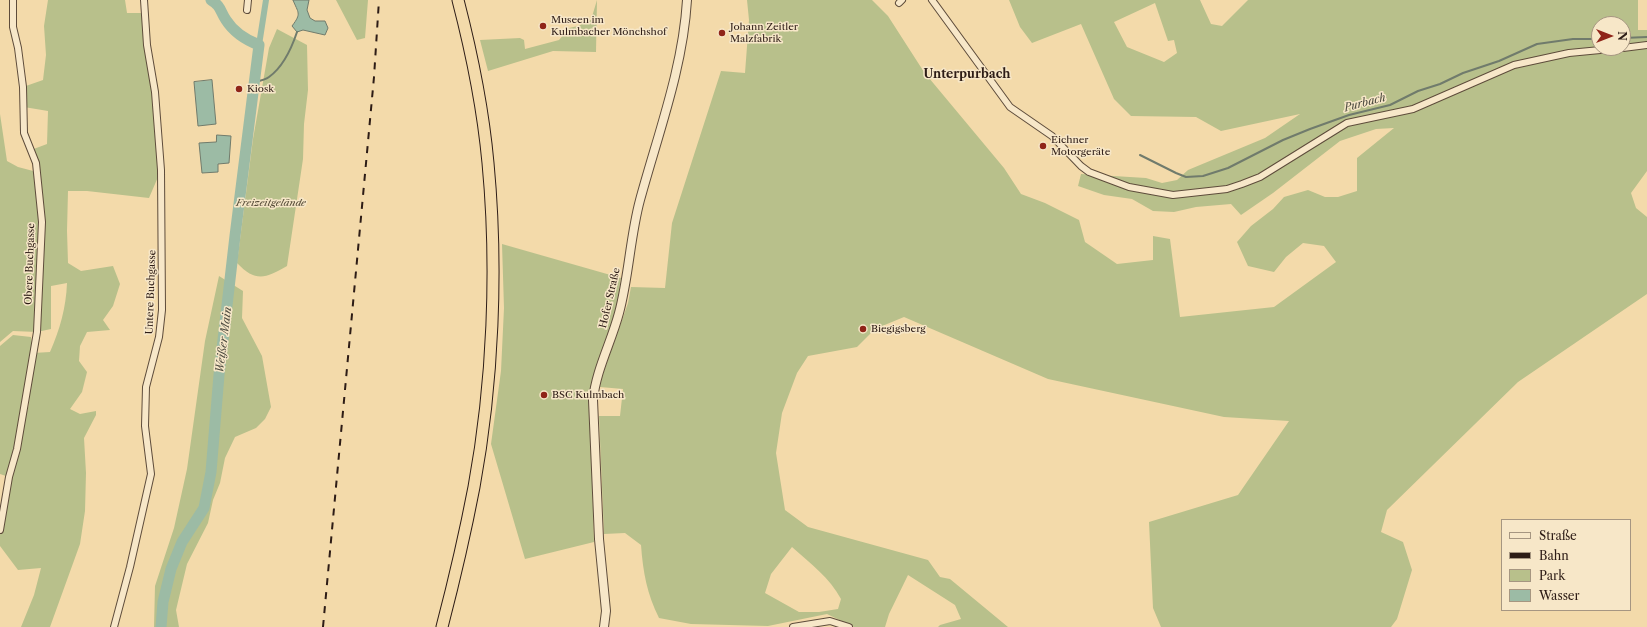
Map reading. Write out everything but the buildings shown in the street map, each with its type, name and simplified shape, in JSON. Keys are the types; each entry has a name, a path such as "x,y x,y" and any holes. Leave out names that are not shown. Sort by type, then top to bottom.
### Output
{"highway":[{"path":"442,627 458,569 474,486 488,375 493,301 493,238 488,162 476,77 458,0"}],"street":[{"name":"Obere Buchgasse","path":"0,530 9,477 17,448 37,332 42,222 36,163 24,134 23,87 18,48 13,27 13,0"},
{"name":"Untere Buchgasse","path":"114,627 130,567 151,474 145,426 146,386 159,337 162,310 162,170 155,92 147,44 144,0"},
{"path":"247,10 248,0"},
{"name":"Hofer Straße","path":"604,627 606,610 599,539 593,400 598,372 619,313 640,202 682,45 687,0"},
{"path":"932,0 1010,107 1052,136 1090,172 1129,187 1173,195 1227,189 1260,177 1347,123 1413,109 1514,65 1569,53 1591,51"},
{"path":"1631,47 1647,45"},
{"path":"793,627 830,621 849,627"}],"green space":[{"path":"48,0 125,0 127,13 144,13 161,170 149,198 87,191 68,191 68,263 81,271 113,266 120,284 113,306 103,320 110,330 87,332 80,346 79,361 87,372 82,392 70,409 80,414 96,411 96,415 84,438 86,473 85,511 80,544 50,627 21,627 34,595 41,568 18,570 0,546 0,530 9,477 0,474 0,346 13,335 31,337 33,353 50,352 62,318 67,283 51,286 51,329 37,332 13,331 0,342 0,114 7,161 18,167 37,172 31,150 47,144 48,111 24,107 23,87 43,80 46,55 44,26","holes":["32,358 29,404 11,471"]},
{"path":"336,0 368,0 365,38 357,40"},
{"path":"597,0 596,52 553,51 488,71 480,40 520,38 524,40 525,49 559,40 569,28 591,20"},
{"path":"747,0 872,0 888,16 924,72 1004,168 1021,194 1045,203 1079,220 1085,242 1117,264 1153,260 1153,236 1170,239 1180,317 1274,307 1336,262 1324,246 1303,243 1286,257 1274,272 1248,266 1237,242 1251,226 1273,209 1284,197 1308,190 1325,197 1338,197 1357,191 1357,158 1394,128 1376,129 1340,141 1273,193 1241,215 1231,204 1196,207 1174,212 1153,211 1132,199 1104,195 1078,186 1081,174 1146,178 1162,183 1177,180 1188,170 1265,138 1300,114 1221,131 1196,117 1131,116 1114,99 1081,24 1032,43 1020,27 1009,0 1200,0 1211,24 1222,26 1248,0 1638,0 1638,30 1647,30 1647,171 1631,193 1636,208 1647,217 1647,294 1518,382 1387,510 1381,532 1403,542 1412,570 1397,619 1391,627 1161,627 1153,608 1149,522 1238,495 1289,421 1224,417 1048,379 904,317 875,329 857,347 808,356 797,373 782,413 776,453 785,510 808,527 928,560 940,577 950,579 1008,627 938,627 940,625 961,619 955,605 908,575 889,614 885,627 854,627 827,614 768,626 691,624 659,618 651,600 646,583 641,545 625,533 604,534 599,416 620,416 623,389 600,387 602,377 628,303 631,287 665,288 672,223 721,71 745,73 749,20","holes":["1155,3 1168,41 1174,40 1177,53 1164,62 1127,47 1114,22","792,547 831,584 841,599 838,609 819,612 799,612 765,593 771,574"]},
{"name":"Freizeitgelände","path":"277,29 307,45 308,90 304,124 303,159 287,266 267,276 256,276 250,274 237,263 253,139 269,48"},
{"name":"BSC Kulmbach","path":"502,244 621,278 616,309 591,392 590,405 594,542 525,559 491,444 501,371 504,308"},
{"path":"219,276 243,291 242,318 262,356 271,407 265,419 256,428 235,437 225,458 220,483 213,500 208,523 187,564 176,610 179,627 154,627 155,586 174,528 187,469 205,341"}],"water":[{"path":"293,0 309,0 307,10 310,18 315,21 325,21 328,28 325,35 303,30 297,32 292,26 298,15 298,11"},
{"path":"212,80 216,124 198,126 194,82"},
{"path":"217,135 231,136 229,163 218,164 218,172 202,173 199,143 216,142"}],"waterway":[{"name":"Weißer Main","path":"161,627 163,602 171,569 182,542 204,508 211,472 219,375 259,45 249,41 236,31 226,20 219,7 211,0"},
{"name":"Weißer Main","path":"259,45 266,0"},
{"path":"254,82 267,78 279,68 290,50 297,32"},
{"name":"Purbach","path":"1631,38 1647,37"},
{"name":"Purbach","path":"1140,155 1186,177 1203,176 1228,168 1283,140 1310,129 1349,115 1390,105 1418,91 1440,84 1463,73 1499,61 1537,44 1573,39 1591,39"}],"railway":[{"path":"323,627 374,77 379,0"}],"place":[{"name":"Museen im Kulmbacher Mönchshof","path":"543,26"},
{"name":"Johann Zeitler Malzfabrik","path":"722,33"},
{"name":"Kiosk","path":"239,89"},
{"name":"Eichner Motorgeräte","path":"1043,146"},
{"name":"Biegigsberg","path":"863,329"},
{"name":"BSC Kulmbach","path":"544,395"}],"district":[{"name":"Unterpurbach","path":"967,75"}]}
